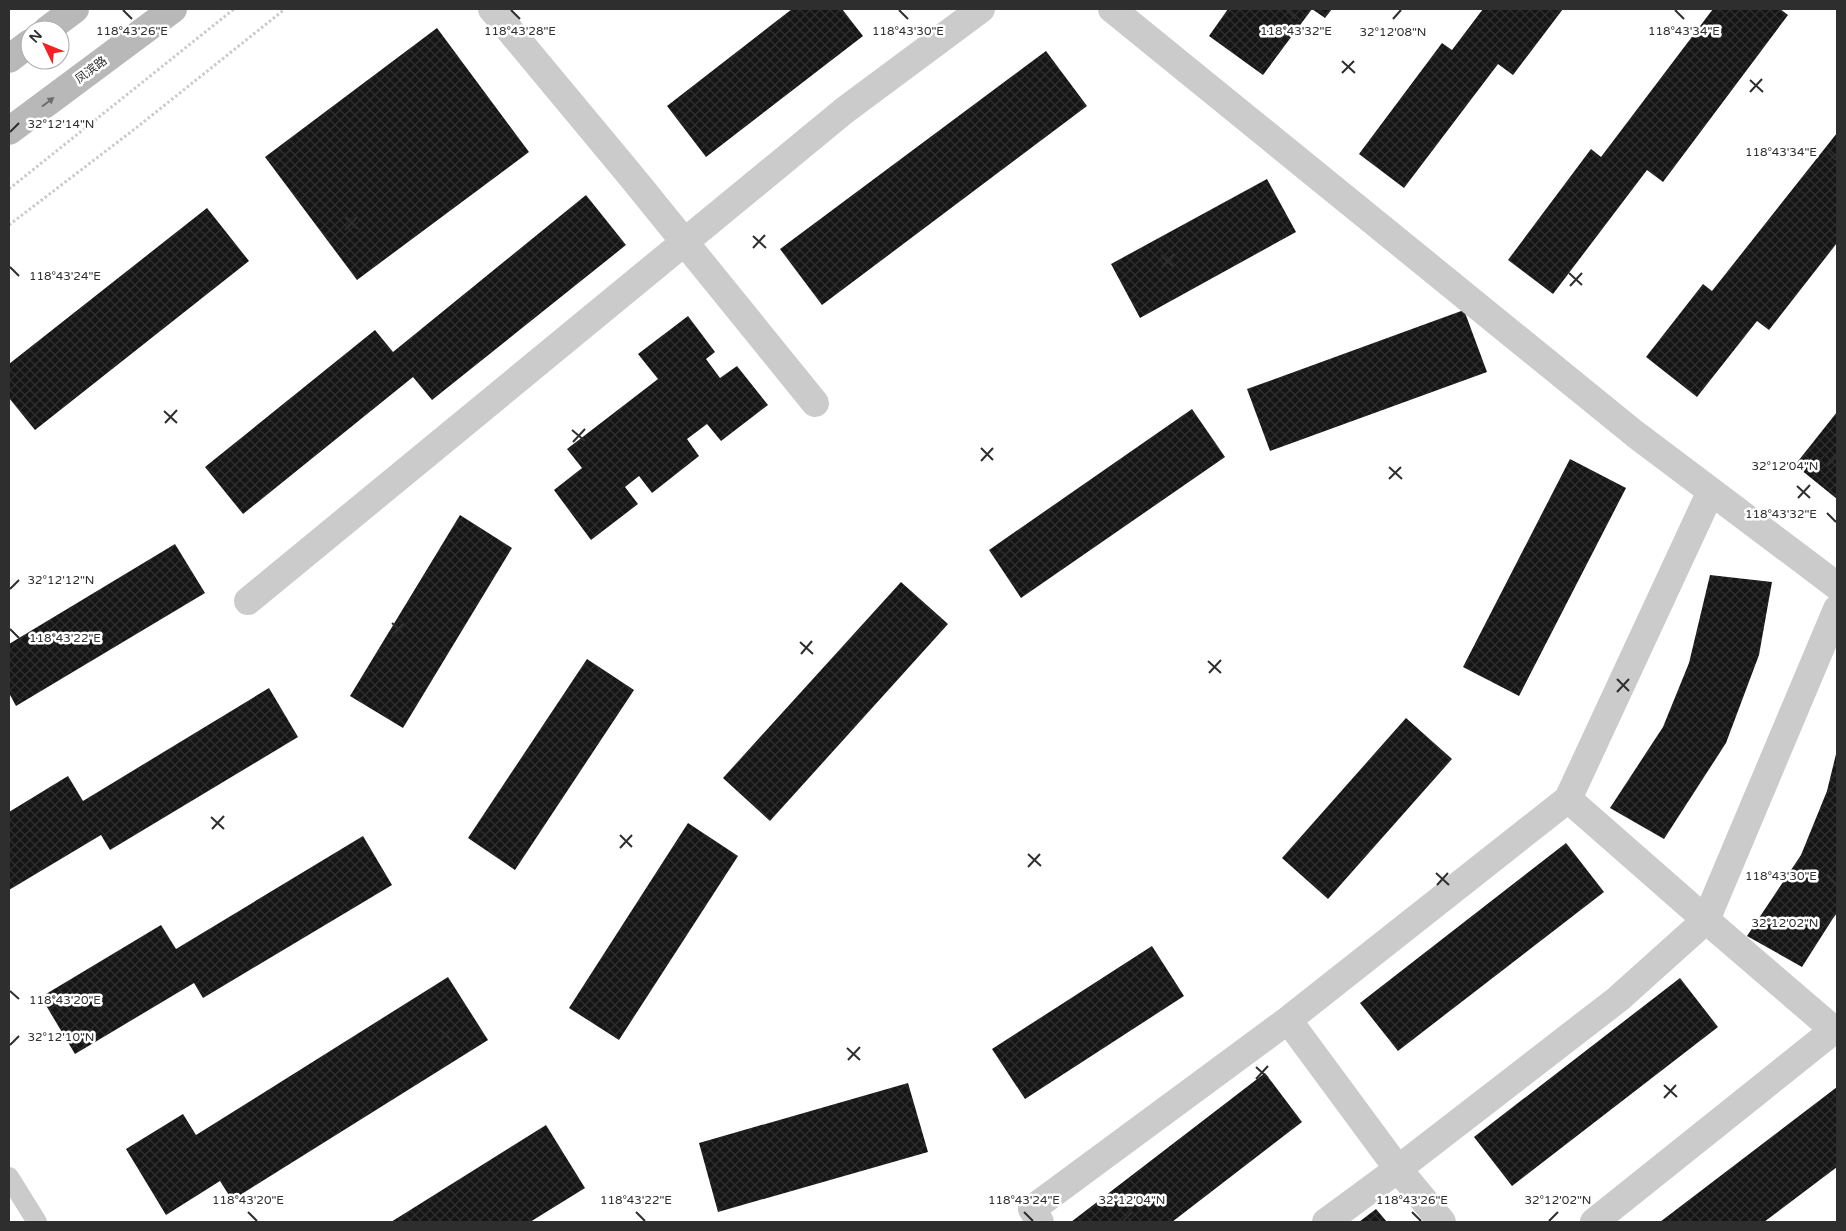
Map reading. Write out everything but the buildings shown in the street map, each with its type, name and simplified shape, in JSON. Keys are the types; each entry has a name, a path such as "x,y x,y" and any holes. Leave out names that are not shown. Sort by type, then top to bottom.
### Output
{"main road":[{"path":"60,20 75,9"},
{"name":"凤滨路","path":"9,131 174,9"},
{"path":"9,59 20,51"}],"street":[{"path":"492,9 685,242 815,403"},
{"path":"248,601 845,110 981,9"},
{"path":"1112,9 1635,434 1837,586"},
{"path":"1040,1222 1032,1209 1288,1020 1568,799 1711,491"},
{"path":"1326,1222 1398,1169 1618,999 1706,920 1837,609"},
{"path":"1568,799 1706,920 1836,1029 1594,1222"},
{"path":"1288,1020 1398,1169 1442,1222"}],"lane":[{"path":"9,1177 37,1222"}],"path":[{"path":"9,189 234,9"},
{"path":"9,225 136,128 285,9"}]}
